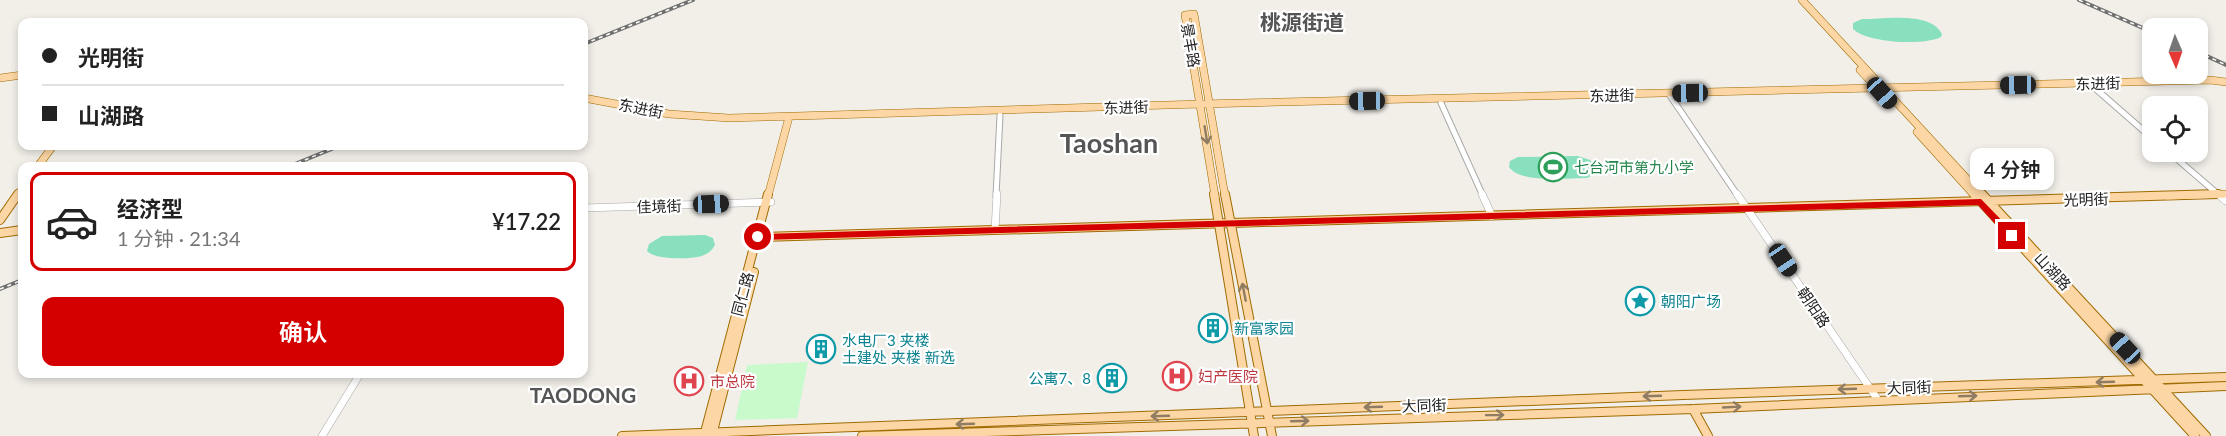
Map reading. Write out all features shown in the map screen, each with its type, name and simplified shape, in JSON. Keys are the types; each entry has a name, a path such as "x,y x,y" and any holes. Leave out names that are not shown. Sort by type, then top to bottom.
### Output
{"main road":[{"name":"山湖路","path":"1797,0 1883,91"},
{"name":"山湖路","path":"1802,0 1984,202 2149,380 2163,389 2206,436"},
{"name":"景丰路","path":"1206,107 1185,15 1194,14 1254,436"},
{"path":"0,79 18,77"},
{"name":"东进街","path":"588,103 680,119 732,122 1206,107 2225,82"},
{"name":"东进街","path":"588,99 669,114 790,119 1000,115 1206,107 1442,104 1670,96"},
{"name":"同仁路","path":"708,434 790,119"},
{"name":"光明街","path":"760,237 2222,194"},
{"path":"0,220 18,195"},
{"name":"景丰路","path":"1225,224 1272,436"},
{"path":"0,233 18,231"},
{"name":"大同街","path":"621,436 1870,388 2226,377"},
{"name":"山湖路","path":"2149,380 2153,390 2195,436"},
{"name":"大同街","path":"862,436 1693,409 2226,386"},
{"path":"1693,409 1708,436"}],"street":[{"path":"2091,85 2142,129"},
{"name":"朝阳路","path":"1670,96 1878,400"},
{"path":"1442,104 1492,216"},
{"path":"995,230 1000,115"},
{"path":"2182,162 2222,194 2226,201"},
{"name":"佳境街","path":"588,208 769,202"},
{"path":"322,436 358,378"}],"green space":[{"path":"1862,19 1917,19 1928,22 1942,34 1941,37 1922,42 1883,40 1860,34 1853,29 1853,23"},
{"name":"七台河市第九小学","path":"1578,156 1590,160 1596,167 1595,174 1587,178 1545,179 1523,176 1509,167 1510,161 1518,157"},
{"path":"705,235 713,238 715,245 709,252 699,257 665,258 647,251 649,244 662,236"},
{"path":"808,362 797,418 735,420 747,365"}],"railway":[{"path":"588,42 693,0"},
{"path":"2079,0 2142,28"},
{"path":"2208,57 2226,65"},
{"path":"300,162 329,150"},
{"path":"0,289 18,282"}],"place":[{"name":"七台河市第九小学","path":"1553,167"},
{"name":"朝阳广场","path":"1640,301"},
{"name":"新富家园","path":"1213,328"},
{"name":"水电厂3 夹楼 土建处 夹楼 新选","path":"821,349"},
{"name":"妇产医院","path":"1177,376"},
{"name":"公寓7、8","path":"1112,378"},
{"name":"市总院","path":"689,381"}],"district":[{"name":"桃源街道","path":"1302,21"},
{"name":"Taoshan","path":"1109,142"},
{"name":"TAODONG","path":"583,394"}],"route":[{"path":"758,237 1981,202 2012,236"}]}
